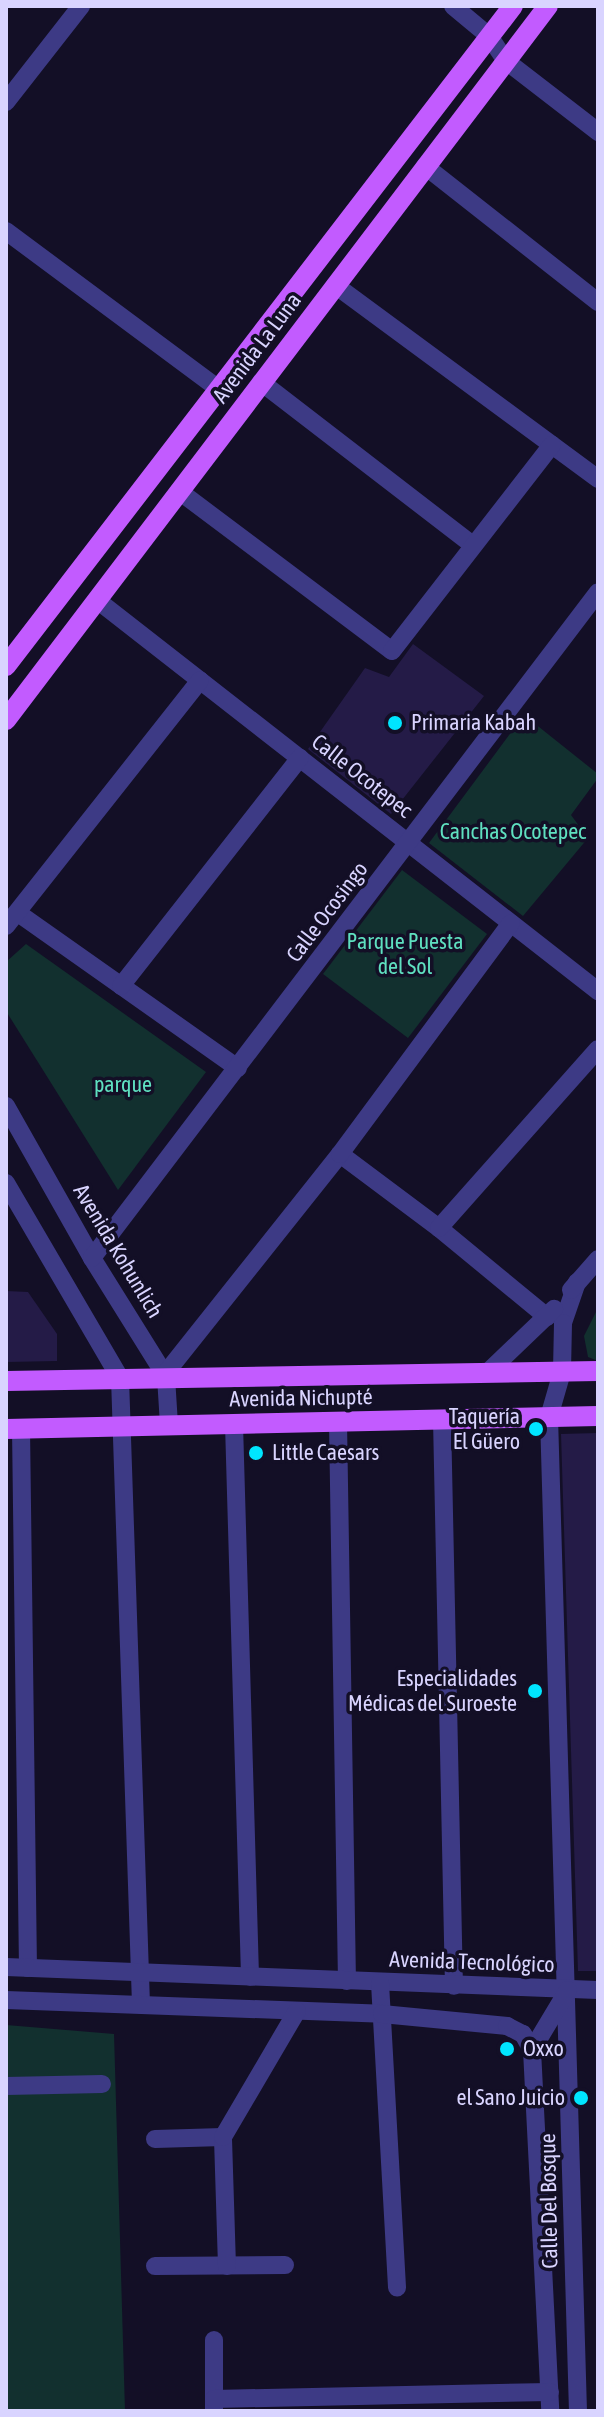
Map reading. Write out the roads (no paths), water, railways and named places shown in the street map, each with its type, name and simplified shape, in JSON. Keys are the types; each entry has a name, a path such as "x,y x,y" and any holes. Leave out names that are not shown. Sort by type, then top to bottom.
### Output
{"main road":[{"name":"Avenida La Luna","path":"6,666 513,6"},
{"name":"Avenida La Luna","path":"6,720 548,6"},
{"name":"Avenida Nichupté","path":"6,1381 166,1375 598,1371"},
{"name":"Avenida Nichupté","path":"14,1428 598,1416"}],"street":[{"path":"6,102 81,6"},
{"path":"453,6 489,36 505,60 598,132"},
{"path":"425,166 598,302"},
{"path":"6,231 219,389"},
{"path":"335,285 598,479"},
{"path":"261,382 473,545"},
{"path":"179,491 392,651 552,445"},
{"name":"Calle Ocosingo","path":"92,1258 410,844 598,592"},
{"name":"Calle Ocotepec","path":"97,600 598,991"},
{"path":"200,680 12,919 121,986 238,1068"},
{"path":"121,986 300,758"},
{"path":"166,1375 340,1154 511,923"},
{"path":"439,1228 598,1049"},
{"name":"Avenida Kohunlich","path":"6,1106 92,1258 166,1375 169,1425"},
{"path":"340,1154 439,1228 547,1317"},
{"path":"6,1183 120,1378 141,2005"},
{"path":"487,1373 547,1317 598,1259"},
{"name":"Calle Del Bosque","path":"577,1282 563,1323 562,1372 549,1417 578,2402"},
{"path":"442,1419 454,1986"},
{"path":"338,1422 347,1981"},
{"path":"234,1424 250,1977"},
{"path":"14,1428 28,1968"},
{"name":"Avenida Tecnológico","path":"6,1967 568,1990 532,2050"},
{"path":"380,1983 397,2288"},
{"path":"568,1990 598,1990"},
{"path":"6,2000 382,2014 507,2026 528,2039 532,2050"},
{"path":"227,2266 223,2137 297,2011"},
{"name":"Calle Del Bosque","path":"532,2050 550,2402"},
{"path":"6,2086 102,2084"},
{"path":"155,2139 223,2137"},
{"path":"155,2266 285,2265"},
{"path":"214,2340 214,2405 550,2402"},
{"path":"578,2402 598,2392"}],"place":[{"name":"Primaria Kabah","path":"395,723"},
{"name":"Taquería El Güero","path":"536,1429"},
{"name":"Little Caesars","path":"256,1453"},
{"name":"Especialidades Médicas del Suroeste","path":"535,1691"},
{"name":"Oxxo","path":"507,2049"},
{"name":"el Sano Juicio","path":"581,2098"}],"park label":[{"name":"Canchas Ocotepec","path":"513,832"},
{"name":"Parque Puesta del Sol","path":"405,954"},
{"name":"parque","path":"123,1085"}]}
